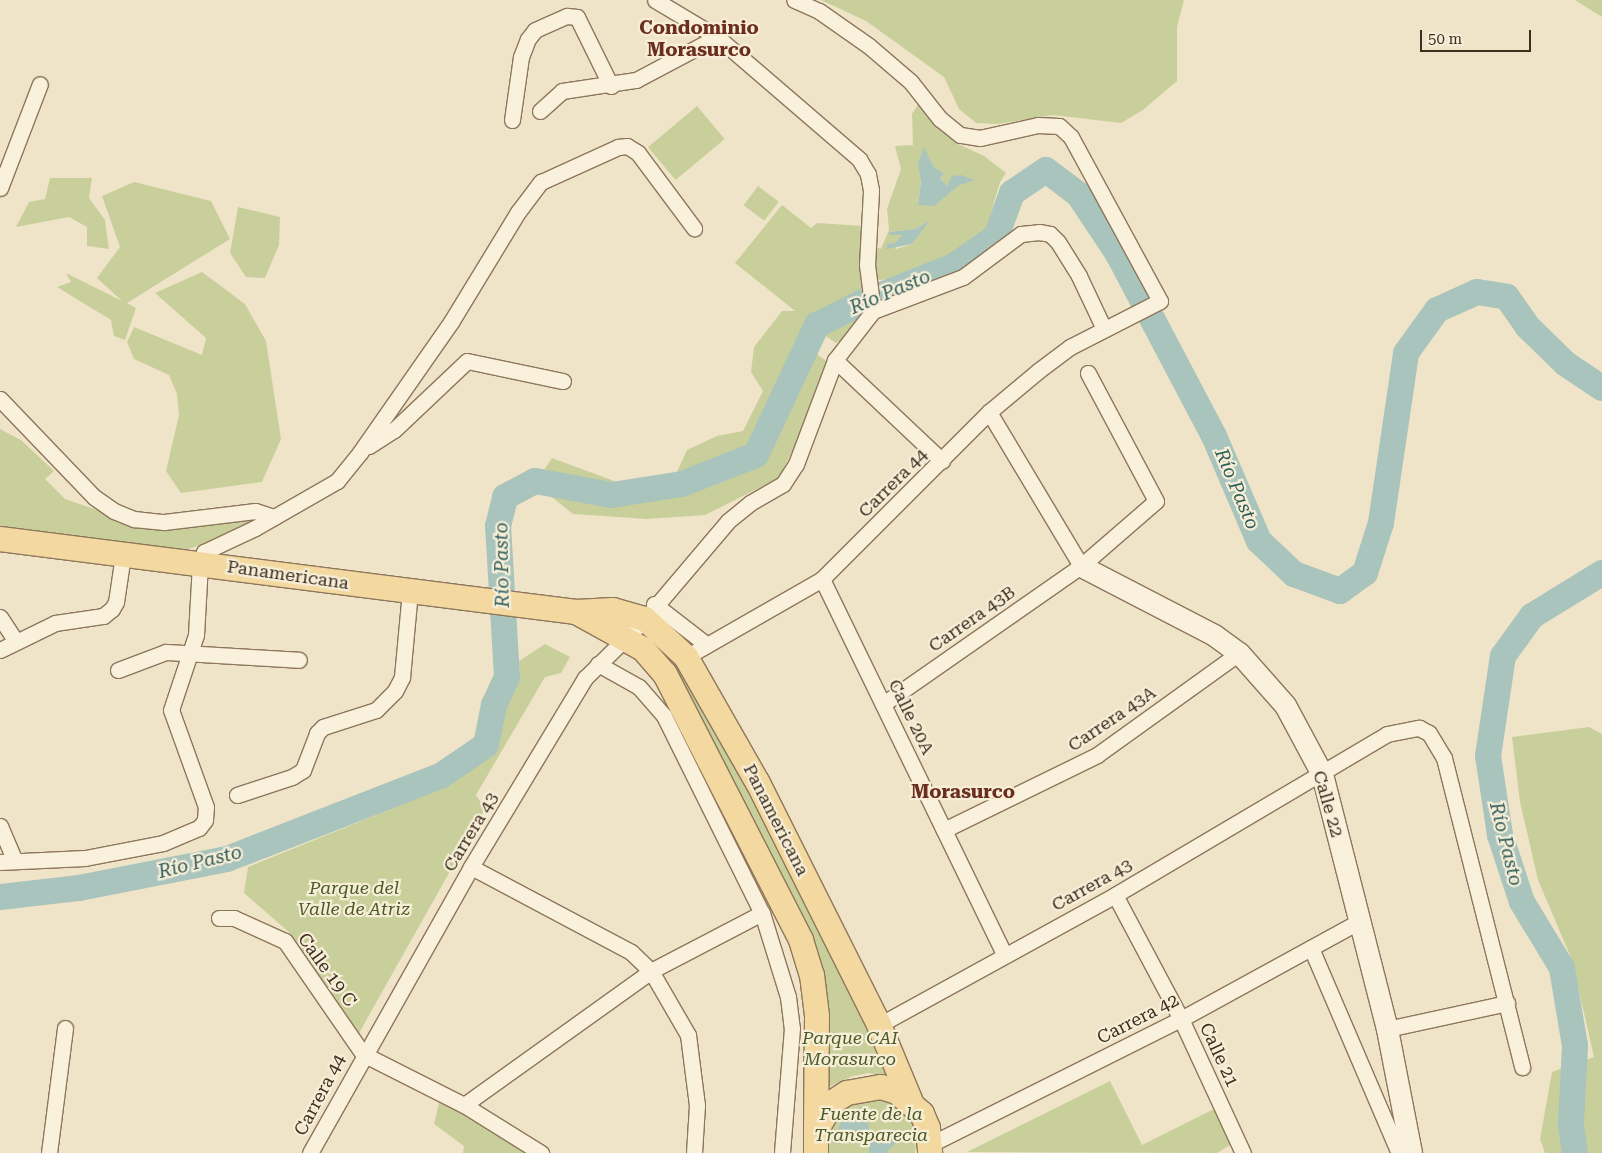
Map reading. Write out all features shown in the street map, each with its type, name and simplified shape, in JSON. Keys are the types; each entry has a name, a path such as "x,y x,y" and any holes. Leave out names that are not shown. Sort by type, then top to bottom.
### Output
{"main road":[{"name":"Panamericana","path":"0,539 576,612 650,611 686,656 758,783 879,1025 911,1102 928,1128 930,1148"},
{"name":"Panamericana","path":"576,612 643,649 665,674 717,802 801,940 812,975 817,1016 815,1146"},
{"path":"815,1146 828,1109 847,1093 881,1088 911,1102"}],"street":[{"path":"655,0 717,37 860,159 868,174 871,190 867,265 874,307 963,277 1021,234 1039,232 1050,234 1058,242 1111,327"},
{"name":"Carrera 44","path":"686,656 707,646 822,579 989,412 1070,347 1160,301 1071,137 1059,126 1038,124 980,138 960,135 940,119 911,82 869,46 818,10 794,0"},
{"path":"512,120 521,57 528,39 535,30 567,16 577,17 611,86"},
{"path":"540,111 562,91 611,86 636,80 717,37"},
{"path":"0,188 40,84"},
{"path":"0,826 8,861 85,858 163,843 199,828 205,820 206,807 171,710 196,635 200,563 208,548 274,517 337,481 361,451 452,322 518,212 541,182 618,147 627,146 638,153 694,228"},
{"name":"Carrera 43","path":"363,1054 471,867 585,678 650,611 728,521 750,503 783,484 796,464 835,360 874,307"},
{"path":"835,360 942,461"},
{"path":"361,451 394,430 467,361 563,381"},
{"name":"Carrera 43B","path":"884,704 1081,566 1156,501 1088,373"},
{"path":"0,399 94,497 114,511 134,519 164,522 255,511 274,517"},
{"path":"989,412 1081,566"},
{"path":"0,650 15,640 55,623 103,616 112,610 116,602 123,554"},
{"name":"Calle 22","path":"1081,566 1214,635 1239,653 1285,705 1322,774 1387,1029 1411,1153"},
{"name":"Calle 20A","path":"822,579 1004,954"},
{"path":"237,795 292,778 303,770 317,733 323,727 376,710 395,691 402,677 410,591"},
{"path":"650,611 707,646"},
{"path":"0,617 15,640"},
{"path":"118,670 159,652 299,660"},
{"name":"Carrera 43A","path":"944,830 1097,755 1239,653"},
{"path":"598,664 639,687 664,716 717,802 762,913 788,997 792,1028 782,1153"},
{"name":"Carrera 43","path":"879,1025 1004,954 1115,895 1387,734 1419,728 1429,733 1444,758 1508,1003 1522,1067"},
{"path":"471,867 631,952 651,971 688,1035 697,1105 694,1153"},
{"name":"Calle 21","path":"1115,895 1181,1019 1243,1153"},
{"path":"464,1105 651,971 762,913"},
{"name":"Calle 19 C","path":"219,918 234,918 285,940 363,1054"},
{"name":"Carrera 42","path":"930,1148 1181,1019 1360,921"},
{"path":"1311,948 1399,1153"},
{"path":"1387,1029 1508,1003"},
{"path":"49,1153 65,1028"},
{"path":"363,1054 464,1105 541,1153"},
{"name":"Carrera 44","path":"310,1153 363,1054"}],"green space":[{"path":"821,0 1184,0 1177,27 1177,81 1143,110 1121,123 1053,115 997,124 976,123 959,109 944,77 866,21"},
{"path":"1575,0 1602,0 1602,17"},
{"path":"925,93 937,126 956,143 984,156 1006,173 1000,182 985,233 946,261 900,278 868,281 873,308 853,332 836,343 820,332 809,348 830,364 815,404 779,478 705,515 647,519 573,514 548,494 544,470 552,458 617,482 642,481 676,474 687,450 717,436 743,431 763,391 751,372 754,347 782,311 795,311 735,263 782,205 811,228 817,223 863,226 865,241 881,249 889,230 887,209 901,169 895,146 913,145 912,114","holes":["933,166 944,174 940,178 948,187 974,180 958,186 940,200 918,204 921,181","928,221 912,244 896,249 895,244 902,235 889,232 915,229"]},
{"path":"697,106 725,139 676,180 648,147"},
{"path":"50,178 92,178 89,198 105,220 109,249 87,246 87,227 69,217 16,227 29,202 45,199"},
{"path":"134,182 211,201 230,239 127,303 136,308 125,340 114,336 111,320 57,287 71,282 66,273 122,301 97,278 120,247 102,196"},
{"path":"758,186 779,202 764,221 744,205"},
{"path":"238,207 280,217 279,245 265,278 246,277 230,253"},
{"path":"202,272 245,304 266,341 281,439 262,482 181,493 166,471 179,415 177,394 169,375 134,359 127,342 134,327 202,355 206,338 155,293"},
{"path":"0,429 21,440 54,471 45,479 65,499 123,519 259,518 238,533 182,551 0,529"},
{"name":"Parque del Valle de Atriz","path":"545,644 570,657 561,673 545,677 476,795 485,809 359,1033 290,933 244,893 248,867 450,785 496,751 506,704 520,676 519,661"},
{"name":"Parque CAI Morasurco","path":"659,649 675,662 711,713 893,1080 869,1073 853,1076 824,1089 825,1028 725,773"},
{"path":"1589,727 1602,734 1602,1153 1545,1153 1540,1139 1552,1072 1594,1057 1572,960 1538,880 1520,802 1512,737"},
{"path":"1110,1081 1142,1145 1216,1108 1235,1142 1217,1153 967,1152"},
{"name":"Fuente de la Transparecia","path":"874,1098 889,1101 902,1110 912,1123 916,1138 915,1153 826,1153 827,1129 844,1106"},
{"path":"439,1103 457,1110 529,1153 463,1153 464,1146 434,1124"}],"water":[{"path":"924,147 933,166 944,174 940,178 947,186 952,176 961,175 975,180 958,186 934,206 918,205 921,181 918,164"},
{"path":"930,220 912,244 887,249 887,244 895,243 902,235 889,235 889,232 915,229"},
{"path":"863,1107 871,1135 879,1136 892,1129 899,1130 897,1141 886,1153 869,1153 869,1148 857,1141 834,1144 840,1124 847,1115"}],"waterway":[{"name":"Río Pasto","path":"0,897 79,888 227,859 442,775 486,745 494,705 507,677 498,526 505,497 535,481 612,495 682,484 756,455 817,325 861,303 954,266 996,237 1012,193 1046,170 1079,195 1118,254 1214,436 1259,541 1294,574 1340,591 1365,573 1381,523 1406,353 1437,310 1477,292 1507,297 1527,326 1566,364 1602,388"},
{"name":"Río Pasto","path":"1575,1153 1571,1123 1575,1046 1562,968 1522,902 1500,835 1488,756 1503,656 1532,616 1602,573"}],"district":[{"name":"Condominio Morasurco","path":"699,39"},
{"name":"Morasurco","path":"963,792"}]}
